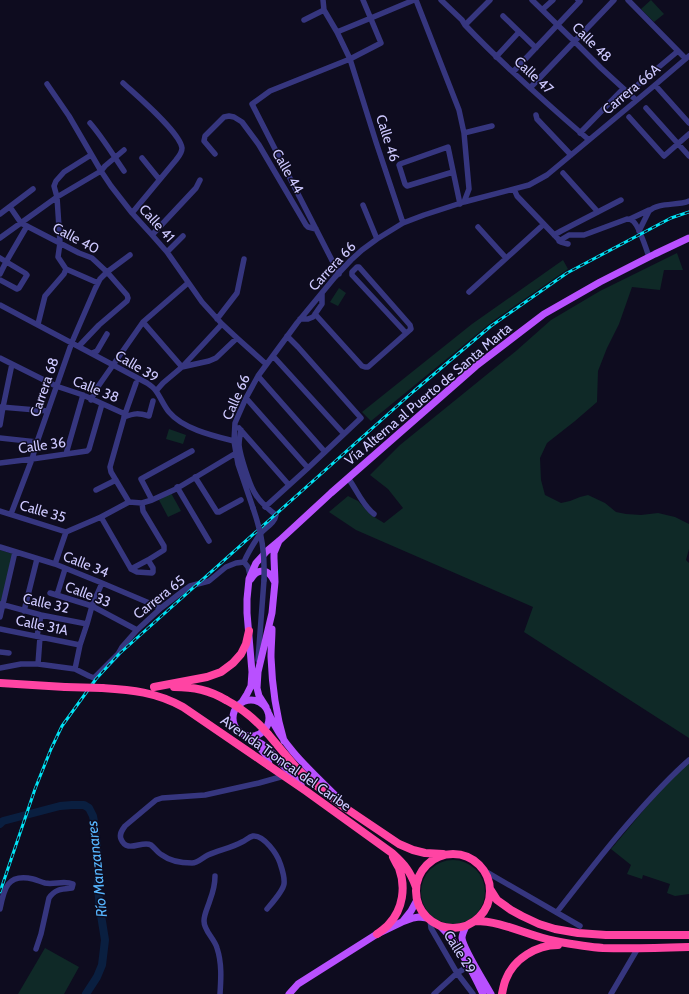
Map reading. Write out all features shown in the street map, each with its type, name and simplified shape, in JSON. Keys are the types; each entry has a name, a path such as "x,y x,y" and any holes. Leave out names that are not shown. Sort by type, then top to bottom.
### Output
{"highway":[{"path":"154,687 207,677 221,672 233,663 241,654 246,644 249,631"},
{"name":"Avenida Troncal del Caribe","path":"0,683 121,689 150,693 175,702 306,791 392,853 404,864 412,876 416,888"},
{"name":"Avenida Troncal del Caribe","path":"121,689 175,686 204,690 215,694 237,706 249,715 308,779 344,807 399,844 425,853 448,855"},
{"path":"377,934 389,924 398,912 402,898 403,882 399,868 391,854 380,844"},
{"path":"490,888 488,903 481,916 466,926 458,928 440,926 428,919 420,910 416,888 419,876 426,866 436,858 456,855 471,859 478,864 483,870 490,888 497,900 511,910 539,924 555,929 578,933 689,935"},
{"path":"475,921 492,922 533,936 579,946"},
{"path":"502,994 506,979 513,966 524,956 537,948 551,945 603,948 689,947"}],"main road":[{"name":"Vía Alterna al Puerto de Santa Marta","path":"344,807 337,797 304,764 284,741 278,733 259,696 249,631 247,600 247,589 250,575 256,563 267,551 348,478 476,366 544,314 600,282 689,238"},
{"name":"Vía Alterna al Puerto de Santa Marta","path":"242,702 251,686 271,620 275,582 274,553 279,541"},
{"path":"247,589 252,577 258,571 268,572 275,582"},
{"path":"271,620 273,681 279,722 284,741"},
{"path":"247,736 253,736 264,731 269,720 267,711 262,703 258,701 247,700 242,702 234,709 232,720 234,726 242,734 262,744 306,791"},
{"path":"254,740 267,757 269,766"},
{"path":"402,922 411,911 417,900"},
{"path":"288,994 298,984 377,934 413,918 419,917 428,919"},
{"path":"440,926 451,937 469,966 483,994"},
{"path":"466,926 462,938 465,948 491,994"}],"street":[{"path":"304,20 324,10 323,0"},
{"path":"339,274 252,104 270,90 350,59 381,43 363,0"},
{"path":"337,32 415,0 459,110 464,133 469,189 462,203"},
{"name":"Calle 47","path":"441,0 462,20 496,57 589,140"},
{"path":"465,25 490,0"},
{"name":"Calle 48","path":"532,0 543,9 600,68 636,100"},
{"path":"543,9 553,0"},
{"path":"530,88 614,0"},
{"path":"628,0 678,51 687,57"},
{"path":"513,72 579,1"},
{"name":"Calle 46","path":"324,10 350,59 403,223"},
{"path":"503,16 536,48"},
{"path":"496,57 519,32"},
{"path":"580,132 626,91 678,51"},
{"name":"Carrera 66A","path":"589,140 687,57"},
{"path":"123,83 159,116 178,139 181,151 132,213"},
{"name":"Calle 41","path":"47,84 69,116 100,171 132,213 167,252 202,302 217,319 266,364"},
{"path":"655,85 689,123"},
{"path":"646,108 689,156"},
{"path":"536,115 537,119 571,154"},
{"name":"Calle 44","path":"215,154 204,141 205,136 224,117 234,117 242,122 259,145 306,225 316,229"},
{"path":"629,117 664,156 689,134"},
{"path":"90,123 100,135 124,171"},
{"path":"464,133 492,126"},
{"name":"Carrera 66","path":"266,364 300,319 351,260 377,239 403,223 424,215 530,185 547,175 589,140"},
{"path":"453,172 409,186 405,184 399,166 400,164 448,147 453,172 462,203"},
{"path":"0,238 24,225 57,197 100,171 124,150"},
{"path":"91,155 64,172 56,181 54,186 57,197 60,243 58,257 66,269 98,283"},
{"path":"142,158 159,179"},
{"path":"564,173 598,212"},
{"path":"152,235 196,188 200,180"},
{"path":"0,214 33,189"},
{"path":"514,189 517,196 554,235 561,242 568,244"},
{"path":"554,235 621,200"},
{"path":"559,240 569,235 584,235 630,219 661,206 682,204 689,201"},
{"path":"364,205 377,239"},
{"name":"Calle 40","path":"10,207 24,225 92,258 107,272 128,298 127,301 99,325 79,346"},
{"path":"639,231 651,209"},
{"path":"630,219 639,231 649,257"},
{"path":"469,292 544,224"},
{"path":"0,274 24,225"},
{"path":"478,227 506,258"},
{"path":"167,252 183,236"},
{"name":"Carrera 68","path":"11,514 32,459 72,342 98,283 107,272 130,256"},
{"path":"0,258 27,275 17,289 0,280"},
{"path":"217,319 237,292 244,259"},
{"path":"315,314 362,366 365,367 368,367 406,333 410,329 410,325 360,268 357,267 352,272 352,275 406,333"},
{"path":"38,324 45,296 64,274 66,269"},
{"path":"92,400 97,388 143,322 188,282"},
{"path":"300,319 311,318 315,314 322,304 322,293"},
{"name":"Calle 39","path":"0,305 147,383 156,391 161,401 176,419 192,428 234,441"},
{"path":"143,322 182,367"},
{"path":"156,391 163,382 182,367 222,324"},
{"path":"92,353 97,351 107,334"},
{"path":"265,506 326,452 361,418 287,336"},
{"path":"182,367 216,358 237,338"},
{"path":"273,356 344,434"},
{"name":"Calle 38","path":"0,358 56,386 83,395 125,415"},
{"path":"0,425 1,407 12,364"},
{"name":"Calle 66","path":"234,441 235,423 246,398 266,364"},
{"path":"258,376 326,452"},
{"path":"129,502 110,469 110,464 136,383"},
{"path":"66,454 83,395"},
{"path":"246,398 308,468"},
{"path":"125,415 141,413 149,416 152,401"},
{"name":"Calle 36","path":"0,463 86,451 89,449 102,404"},
{"path":"1,407 48,411"},
{"path":"235,423 289,485"},
{"path":"241,430 239,446 245,468 255,494 265,506 276,514 276,517 251,547 244,562 248,567 250,575"},
{"path":"0,438 37,442"},
{"path":"234,441 238,464 260,528 264,547 264,580 259,644 255,672"},
{"path":"152,500 141,479 192,451"},
{"path":"101,517 129,502 142,503 152,500 177,488 236,453"},
{"path":"195,477 216,512 219,512 241,500"},
{"path":"348,478 367,509 374,514"},
{"path":"96,490 116,480"},
{"path":"177,488 209,541"},
{"name":"Calle 34","path":"101,517 131,569 164,550 164,546 143,511 142,503"},
{"name":"Calle 35","path":"0,511 66,532 101,517"},
{"path":"54,564 66,532"},
{"name":"Calle 34","path":"0,547 54,564 160,608"},
{"path":"0,617 1,605 15,552"},
{"path":"24,611 37,559"},
{"path":"131,569 137,572 152,573 154,568 148,560"},
{"name":"Carrera 65","path":"75,669 94,678 118,654 122,647 137,630 160,608 190,586 209,581 226,567 244,562"},
{"path":"57,595 65,569"},
{"path":"0,668 21,664 38,664 75,669 80,645 92,606 102,583"},
{"name":"Calle 33","path":"50,593 92,606 137,630"},
{"name":"Calle 32","path":"1,605 87,624"},
{"path":"38,664 38,637 41,615"},
{"name":"Calle 31A","path":"0,629 80,645"},
{"path":"0,652 9,653"},
{"path":"557,912 590,869 639,811 689,760"},
{"path":"267,909 283,888 285,883 278,856 270,846 259,837 251,837 208,855 194,863 190,863 166,858 149,844 130,847 126,846 123,843 120,834 125,826 156,800 162,798 204,795 231,790 284,776"},
{"path":"483,870 580,926"},
{"path":"215,876 215,887 204,917 204,922 206,930 213,939 217,948 221,978 220,994"},
{"path":"0,910 6,888 11,881 16,878 32,879 53,884 69,882 73,884 72,888 56,890 51,894 36,949"},
{"name":"Calle 29","path":"428,919 431,928 458,973 473,994"},
{"path":"611,994 638,948"},
{"path":"434,994 458,973 469,966"}],"green space":[{"path":"651,0 664,14 654,22 641,9"},
{"path":"677,253 683,270 664,270 660,290 632,287 619,324 598,371 597,402 547,443 540,458 541,480 545,495 561,503 588,495 605,503 616,512 641,515 658,513 675,517 689,524 689,549 686,560 689,563 689,738 524,632 533,607 356,530 329,512 348,496 358,501 371,515 384,523 403,508 388,489 370,475 400,445 516,351 551,320 600,291"},
{"path":"563,260 568,269 493,321 371,421 362,412 472,324"},
{"path":"339,288 346,293 338,306 330,302"},
{"path":"169,429 186,435 183,444 166,439"},
{"path":"171,493 181,511 168,517 159,500"},
{"path":"0,550 13,554 1,603 0,603"},
{"path":"689,762 689,894 675,896 667,893 670,884 643,875 642,879 627,874 631,865 611,849 659,793"},
{"path":"447,860 459,860 476,869 483,880 485,892 483,904 476,915 459,924 447,924 435,919 426,910 421,898 421,886 426,874 435,865"},
{"path":"45,948 79,967 64,994 18,994"}],"waterway":[{"name":"Río Manzanares","path":"0,824 3,821 60,806 84,805 89,808 93,816 95,827 98,858 98,887 105,940 102,965 97,977 86,994"}],"railway":[{"path":"0,892 35,789 62,726 96,679 119,654 414,391 491,326 567,273 671,218 689,212"}]}
